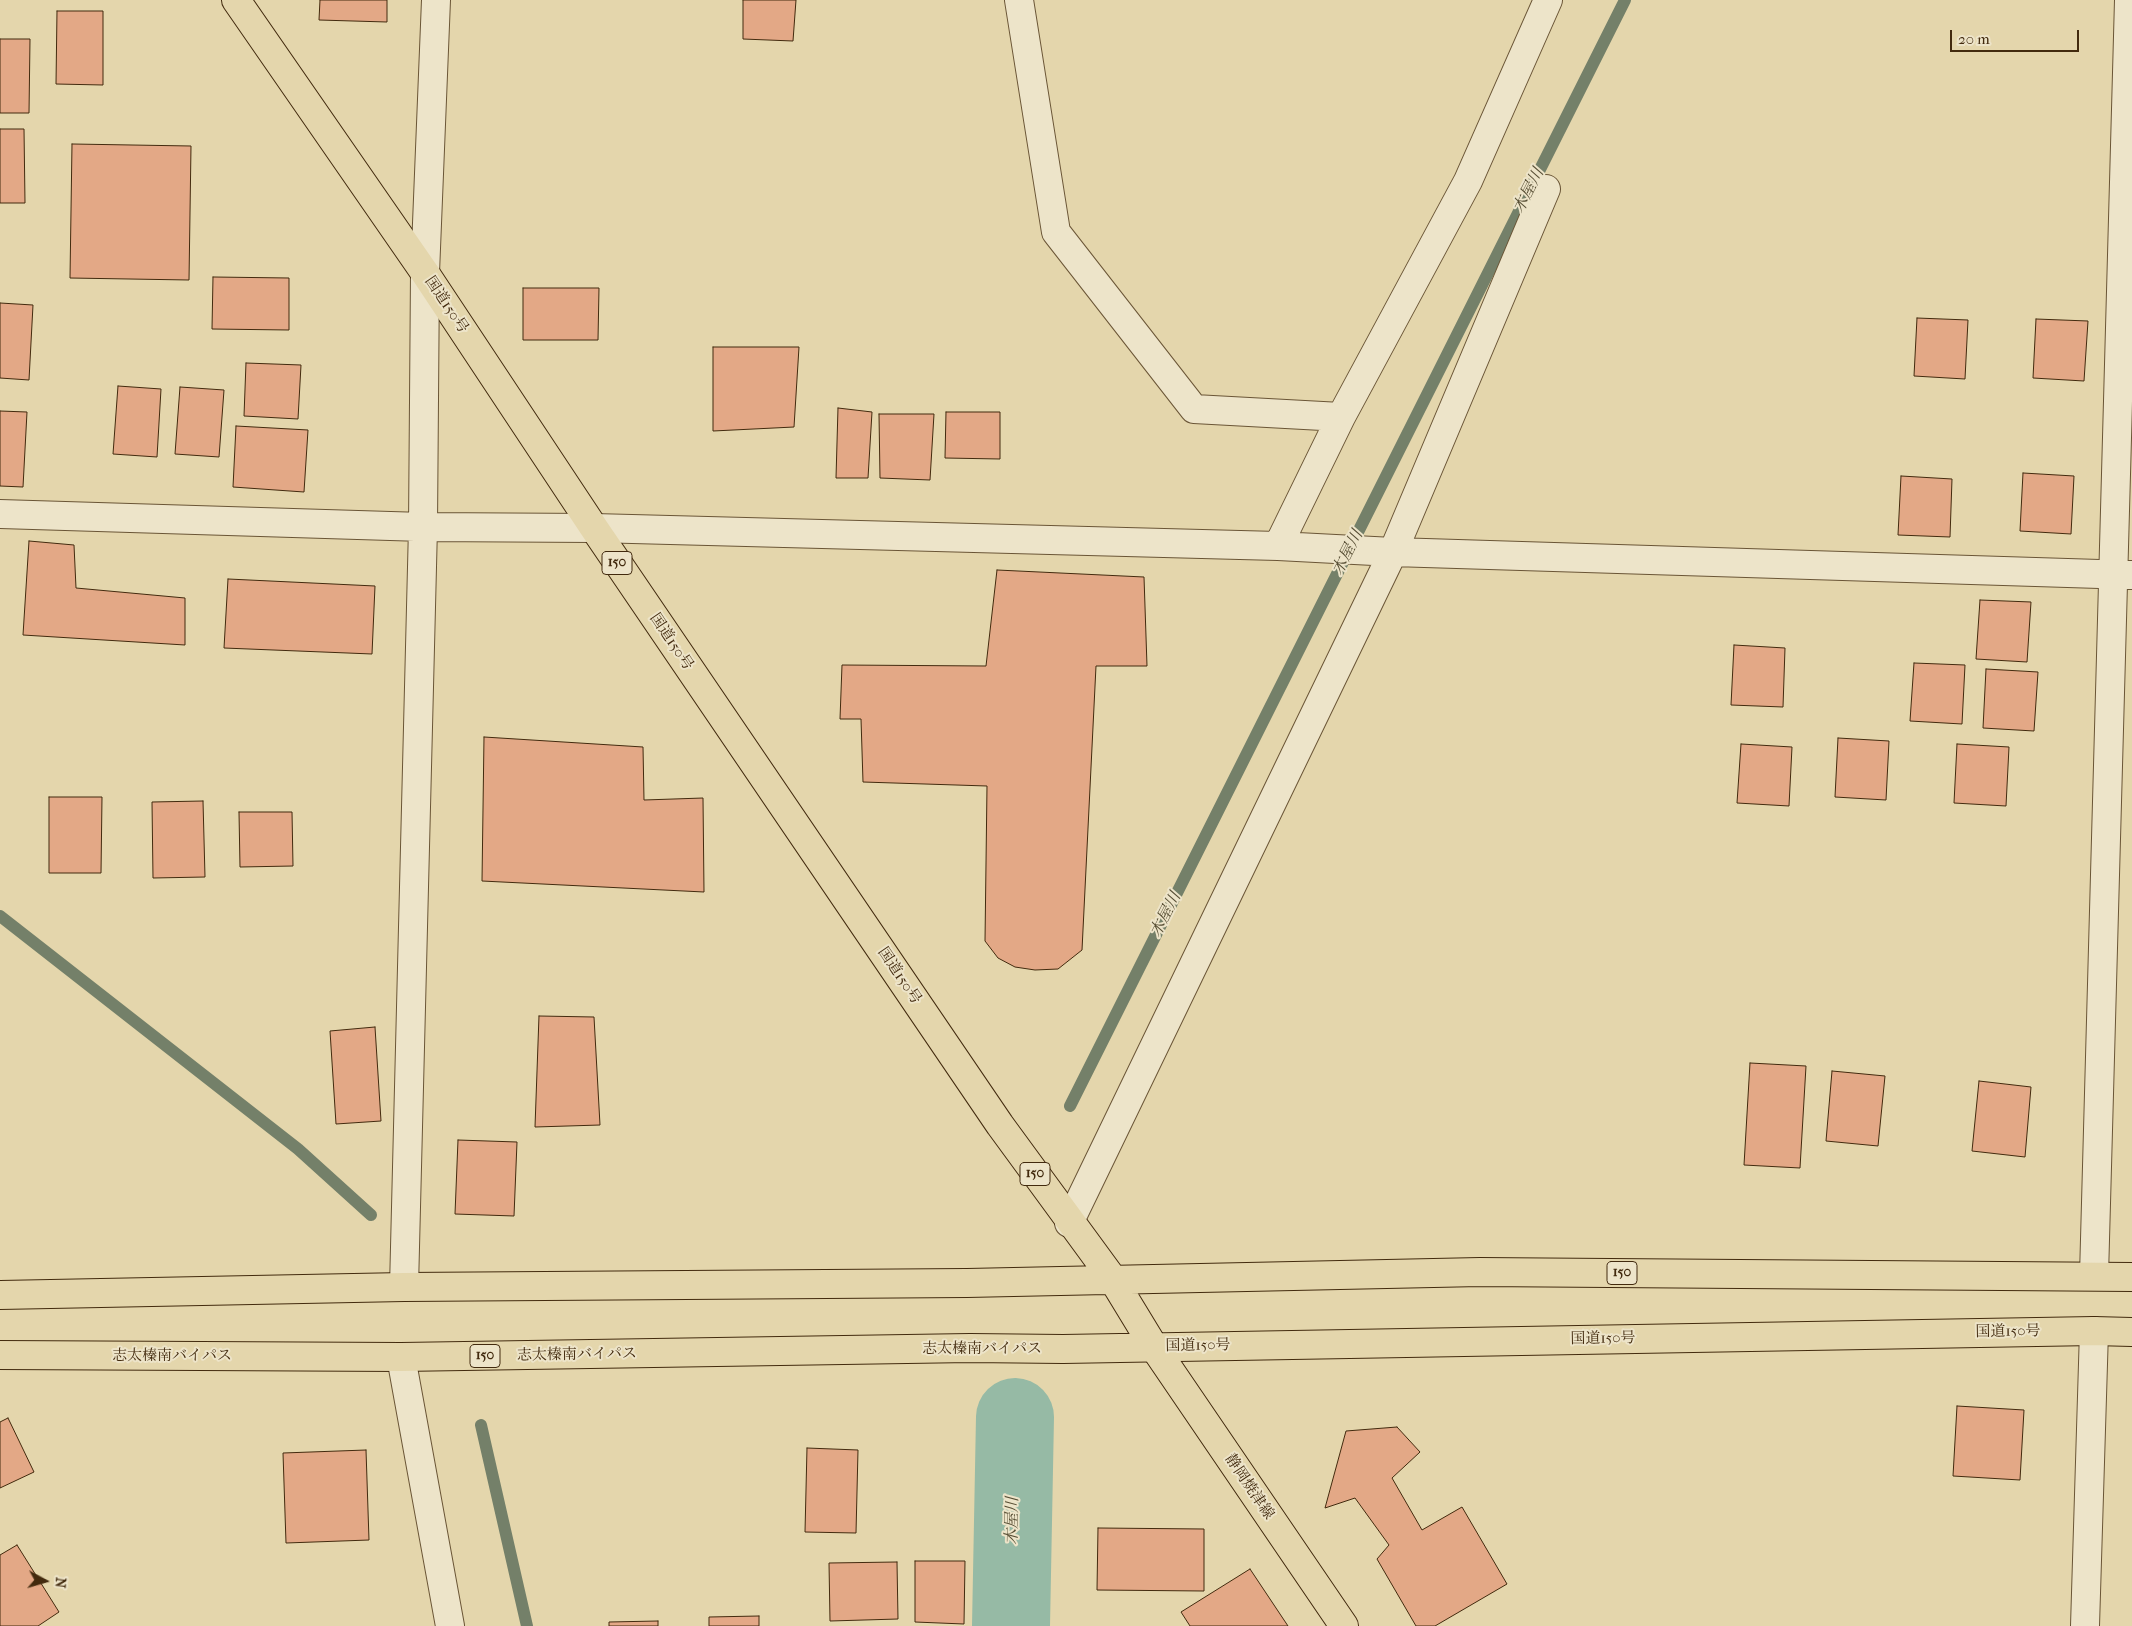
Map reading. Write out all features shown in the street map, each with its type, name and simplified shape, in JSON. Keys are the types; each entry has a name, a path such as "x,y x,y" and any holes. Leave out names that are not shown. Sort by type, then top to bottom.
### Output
{"main road":[{"name":"国道150号","path":"236,0 425,273 594,528 1000,1125 1112,1278 1154,1347 2094,1331 2132,1332"},
{"name":"150","path":"0,1295 404,1287 958,1283 1112,1278 1480,1272 2132,1276"},
{"name":"志太榛南バイパス","path":"0,1355 401,1358 1154,1347"},
{"name":"静岡焼津線","path":"1154,1347 1344,1626"}],"street":[{"path":"404,1287 423,526 425,273 436,0"},
{"path":"1019,0 1056,232 1194,409 1341,417"},
{"path":"1278,546 1341,417 1468,181 1548,0"},
{"path":"2094,1276 2123,575 2129,0"},
{"path":"1070,1223 1393,552 1546,189"},
{"path":"0,514 1278,546 1393,552 2123,575"},
{"path":"2085,1626 2094,1331"},
{"path":"401,1358 450,1626"}],"building":[{"path":"320,0 387,0 387,22 319,20"},
{"path":"743,0 796,0 793,41 743,39"},
{"path":"57,11 103,11 103,85 56,84"},
{"path":"0,39 30,39 29,113 0,113"},
{"path":"0,129 24,129 25,203 0,203"},
{"path":"72,144 191,146 189,280 70,278"},
{"path":"213,277 289,278 289,330 212,329"},
{"path":"523,288 599,288 598,340 523,340"},
{"path":"0,303 33,305 29,380 0,378"},
{"path":"1917,318 1968,320 1965,379 1914,376"},
{"path":"2036,319 2088,321 2084,381 2033,378"},
{"path":"713,347 799,347 794,427 713,431"},
{"path":"246,363 301,365 298,419 244,416"},
{"path":"118,386 161,389 157,457 113,454"},
{"path":"180,387 224,390 219,457 175,454"},
{"path":"838,408 872,412 868,478 836,478"},
{"path":"0,411 27,412 23,487 0,486"},
{"path":"946,412 1000,412 1000,459 945,458"},
{"path":"879,414 934,414 930,480 880,478"},
{"path":"236,426 308,430 304,492 233,487"},
{"path":"2023,473 2074,476 2071,534 2020,531"},
{"path":"1901,476 1952,479 1950,537 1898,535"},
{"path":"29,541 74,545 76,588 185,598 185,645 23,635"},
{"path":"997,570 1144,577 1147,666 1096,666 1082,950 1058,969 1035,970 1015,967 998,958 985,941 987,786 863,782 861,719 840,719 842,665 986,666"},
{"path":"228,579 375,586 372,654 224,648"},
{"path":"1980,600 2031,602 2027,662 1976,659"},
{"path":"1734,645 1785,648 1783,707 1731,705"},
{"path":"1914,663 1965,665 1962,724 1910,721"},
{"path":"1986,669 2038,672 2034,731 1983,728"},
{"path":"484,737 643,747 644,800 703,798 704,892 482,881"},
{"path":"1838,738 1889,741 1886,800 1835,797"},
{"path":"1741,744 1792,747 1789,806 1737,803"},
{"path":"1957,744 2009,747 2006,806 1954,803"},
{"path":"49,797 102,797 101,873 49,873"},
{"path":"203,801 205,877 153,878 152,802"},
{"path":"239,812 292,812 293,866 240,867"},
{"path":"539,1016 594,1017 600,1125 535,1127"},
{"path":"375,1027 381,1121 336,1124 330,1031"},
{"path":"1750,1063 1806,1066 1800,1168 1744,1165"},
{"path":"1832,1071 1885,1076 1878,1146 1826,1141"},
{"path":"1979,1081 2031,1087 2025,1157 1972,1151"},
{"path":"458,1140 517,1142 514,1216 455,1214"},
{"path":"1957,1406 2024,1410 2020,1480 1953,1476"},
{"path":"8,1418 34,1472 0,1488 0,1422"},
{"path":"1397,1427 1420,1452 1392,1478 1422,1530 1462,1507 1507,1584 1435,1626 1416,1626 1377,1559 1389,1545 1355,1498 1325,1508 1346,1431"},
{"path":"807,1448 858,1450 856,1533 805,1532"},
{"path":"366,1450 369,1540 286,1543 283,1453"},
{"path":"1098,1528 1204,1529 1204,1591 1097,1590"},
{"path":"17,1545 59,1612 38,1626 0,1626 0,1555"},
{"path":"915,1561 965,1561 964,1624 915,1622"},
{"path":"897,1562 898,1619 830,1621 829,1563"},
{"path":"1250,1569 1288,1626 1190,1626 1181,1612"},
{"path":"759,1616 759,1626 709,1626 709,1617"},
{"path":"658,1621 658,1626 609,1626 609,1622"}],"waterway":[{"name":"木屋川","path":"1070,1106 1625,0"},
{"path":"0,916 298,1149 371,1215"},
{"name":"木屋川","path":"1011,1626 1015,1417"},
{"path":"481,1425 527,1626"}]}
